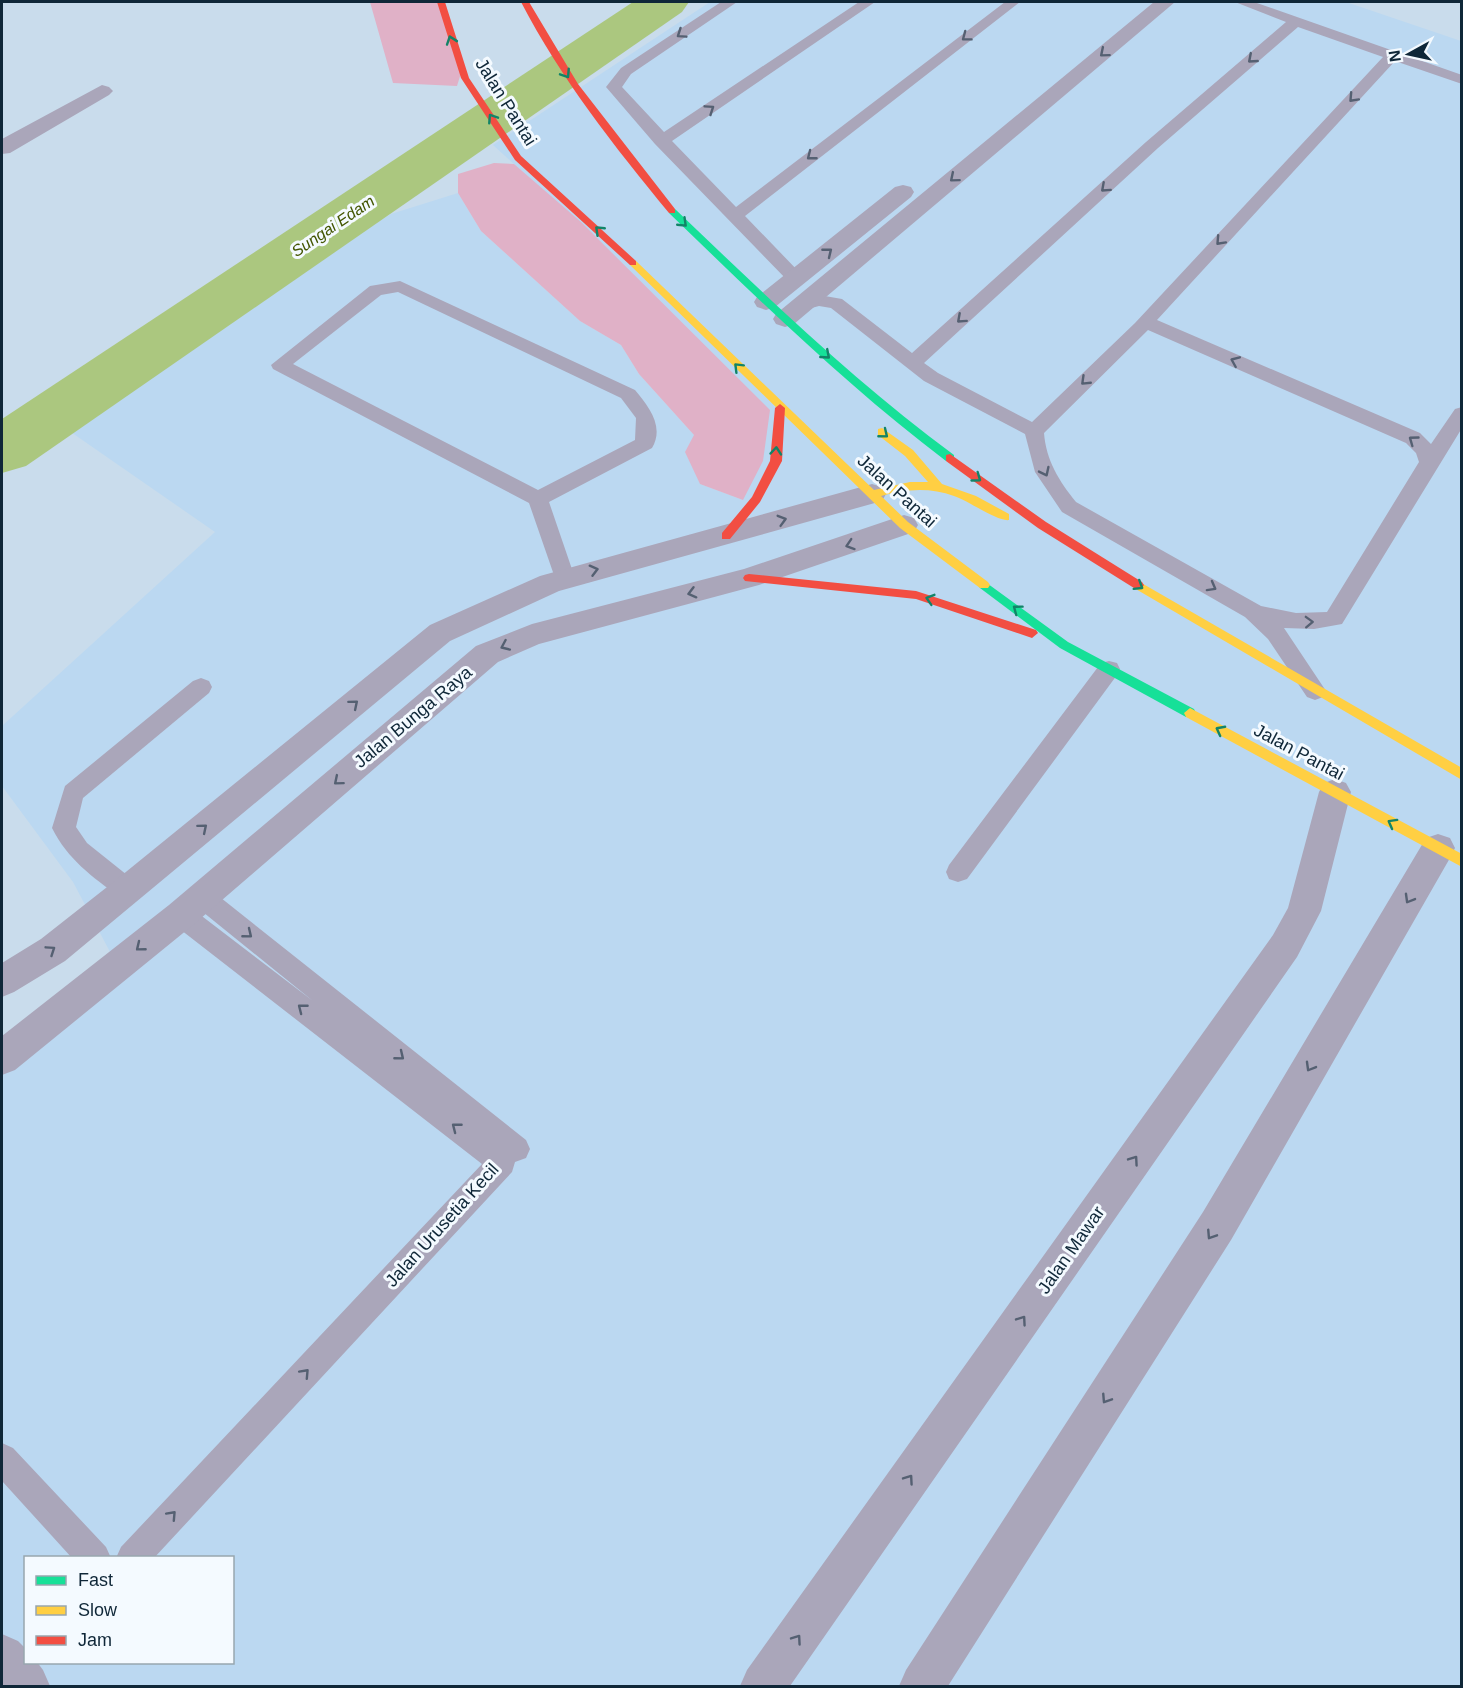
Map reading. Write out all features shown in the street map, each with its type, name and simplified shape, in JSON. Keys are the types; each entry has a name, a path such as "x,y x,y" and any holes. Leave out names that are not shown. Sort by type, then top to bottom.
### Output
{"street":[{"name":"Jalan Pantai","path":"441,2 448,34 465,78 518,158 594,225 780,408 872,494 1065,645 1450,854"},
{"path":"525,2 541,35 592,113 667,224 688,247"},
{"path":"766,302 1142,2"},
{"path":"785,320 1165,2"},
{"path":"2,148 102,91"},
{"path":"592,113 677,217 785,320 911,429 1042,525 1315,692 1461,774"},
{"path":"726,536 756,499 776,461 780,408"},
{"path":"872,423 909,453 936,485"},
{"path":"2,981 53,950 128,891 440,633 489,609 565,578 726,536 899,486 936,485 989,507 1131,596 1285,674"},
{"path":"930,504 936,485"},
{"name":"Jalan Bunga Raya","path":"2,1058 191,906 487,654 532,635 749,578 909,521"},
{"path":"749,578 916,595 1065,645"},
{"name":"Jalan Mawar","path":"764,1686 1285,946 1304,911 1335,792"},
{"path":"922,1686 1217,1226 1450,854"}],"lane":[{"path":"730,2 626,71 616,81 614,87 661,141 795,278"},
{"path":"661,141 868,2"},
{"path":"734,216 1013,2"},
{"path":"1242,2 1461,80"},
{"path":"914,362 1152,145 1296,21"},
{"path":"1393,55 1145,322 1034,431 1035,445 1043,469 1056,492 1069,507 1253,611 1293,623 1316,623 1334,618 1461,413"},
{"path":"538,499 645,443 646,417 628,394 400,286 376,290 280,365 538,499 565,578"},
{"path":"804,304 819,300 836,303 940,382 1034,431"},
{"path":"1145,322 1413,438 1425,450 1429,462"},
{"path":"1253,611 1276,633 1315,692"},
{"path":"958,872 1109,669"},
{"path":"128,891 78,850 64,828 74,793 201,687"},
{"name":"Jalan Urusetia Kecil","path":"191,906 516,1149"},
{"name":"Jalan Urusetia Kecil","path":"133,1556 502,1163 191,906"},
{"path":"2,1459 94,1556"}],"shaded area":[{"path":"370,2 440,2 461,73 457,86 393,83"},
{"path":"710,2 1346,2 1461,41 1461,1686 2,1686 2,1053 118,967 73,882 2,786 2,726 215,532 65,428 155,357 391,214 458,193 481,231 580,321 621,345 639,374 694,435 700,484 743,500 514,164 493,145"},
{"path":"494,163 514,164 581,222 770,410 763,461 743,500 700,484 685,452 694,435 639,374 621,345 580,321 481,231 458,193 458,174"}],"waterway":[{"name":"Sungai Edam","path":"2,450 665,2"}],"traffic: fast":[{"path":"672,211 790,325 911,429 950,458"},
{"path":"984,585 1064,645 1190,713"}],"traffic: slow":[{"path":"633,263 904,525 984,585"},
{"path":"882,432 909,453 937,485"},
{"path":"872,494 910,486 942,488 972,498 1005,517"},
{"path":"1138,585 1462,775"},
{"path":"1190,713 1462,861"}],"traffic: jam":[{"path":"441,2 465,78 518,158 633,263"},
{"path":"525,2 556,58 592,111 672,211"},
{"path":"726,536 756,499 776,461 780,408"},
{"path":"950,458 1042,525 1138,585"},
{"path":"749,578 916,595 1032,633"}]}
